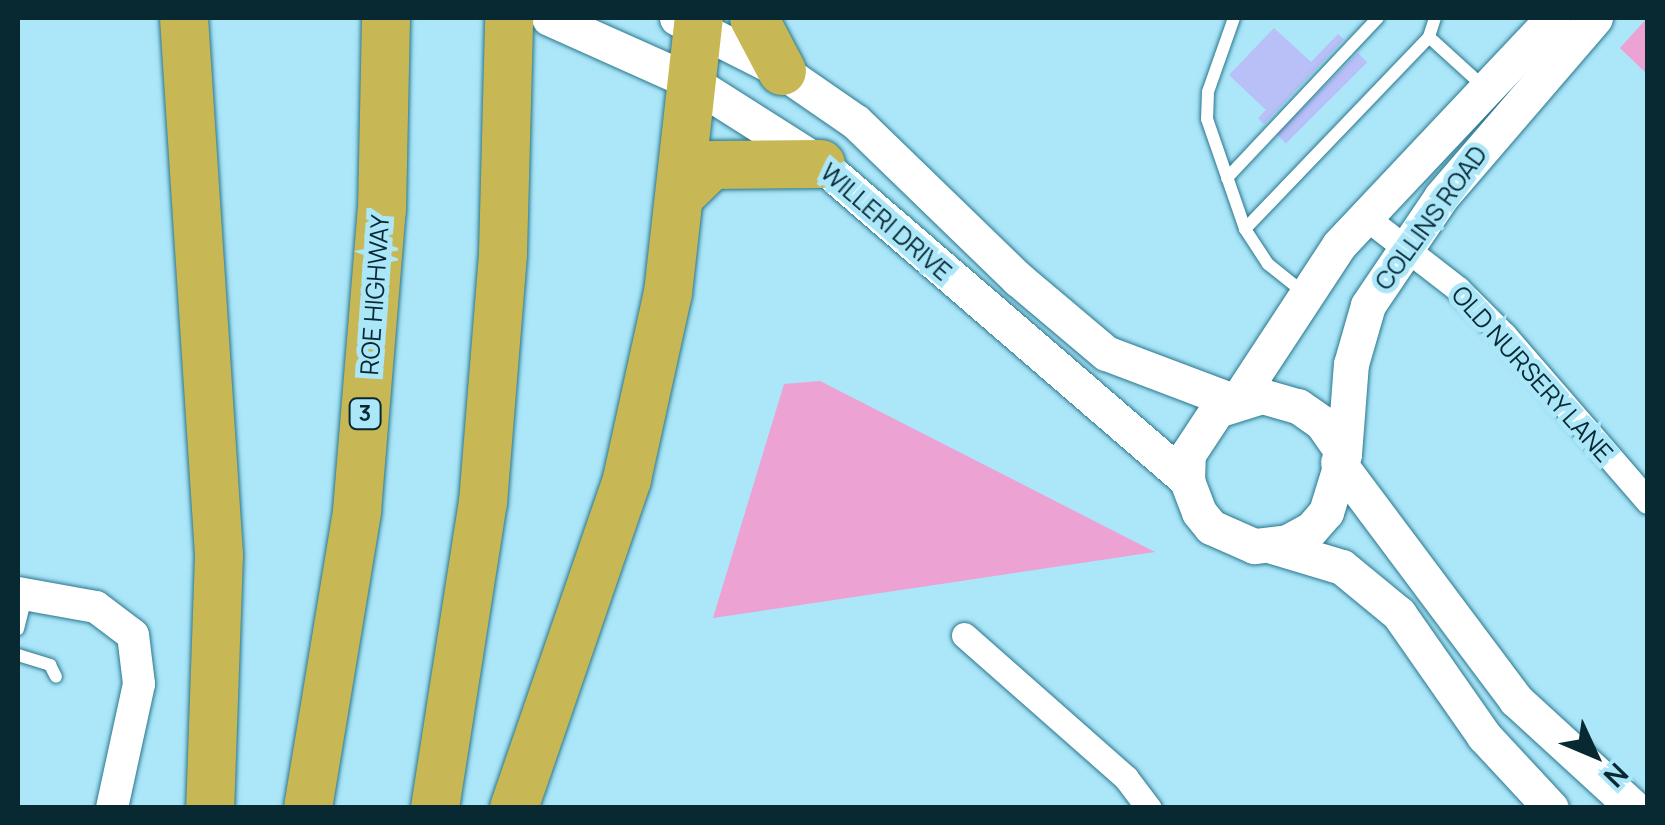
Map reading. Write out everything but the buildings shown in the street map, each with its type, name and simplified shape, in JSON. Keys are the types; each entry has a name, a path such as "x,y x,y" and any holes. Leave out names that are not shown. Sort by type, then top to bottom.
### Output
{"highway":[{"path":"184,18 219,555 210,808"},
{"path":"191,146 205,18"},
{"name":"ROE HIGHWAY","path":"308,808 357,511 382,210 386,18"},
{"path":"435,808 483,503 503,254 509,18"},
{"path":"754,18 782,71"},
{"path":"514,808 627,478 668,292 692,82 691,21"},
{"path":"681,195 712,165 821,164"}],"main road":[{"name":"COLLINS ROAD","path":"1235,400 1303,292 1364,216 1553,18"},
{"name":"COLLINS ROAD","path":"1341,458 1351,364 1368,304 1402,248 1591,19"},
{"name":"WILLERI DRIVE","path":"691,21 782,71 856,122 1018,279 1106,353 1235,400 1262,396 1298,406 1322,422 1341,458 1516,700 1634,808"},
{"name":"WILLERI DRIVE","path":"564,24 692,82 821,164 1187,480 1212,527 1234,541 1272,546 1342,566 1399,614 1484,736 1550,808"},
{"path":"1187,480 1199,429 1235,400"},
{"path":"1272,546 1311,529 1326,512 1341,458"}],"street":[{"name":"OLD NURSERY LANE","path":"1364,216 1504,335 1648,501"},
{"path":"22,594 96,607 133,635 139,684 112,808"},
{"path":"964,635 1126,778 1149,808"}],"lane":[{"path":"1234,18 1208,92 1208,120 1245,228 1268,264 1303,292"},
{"path":"1227,178 1378,18"},
{"path":"1245,228 1429,37 1435,18"},
{"path":"1429,37 1511,113"},
{"path":"18,630 22,594"},
{"path":"18,655 50,665 56,678"}],"shaded area":[{"path":"1647,18 1647,74 1620,48"},
{"path":"820,381 1155,552 713,618 784,384"}]}
